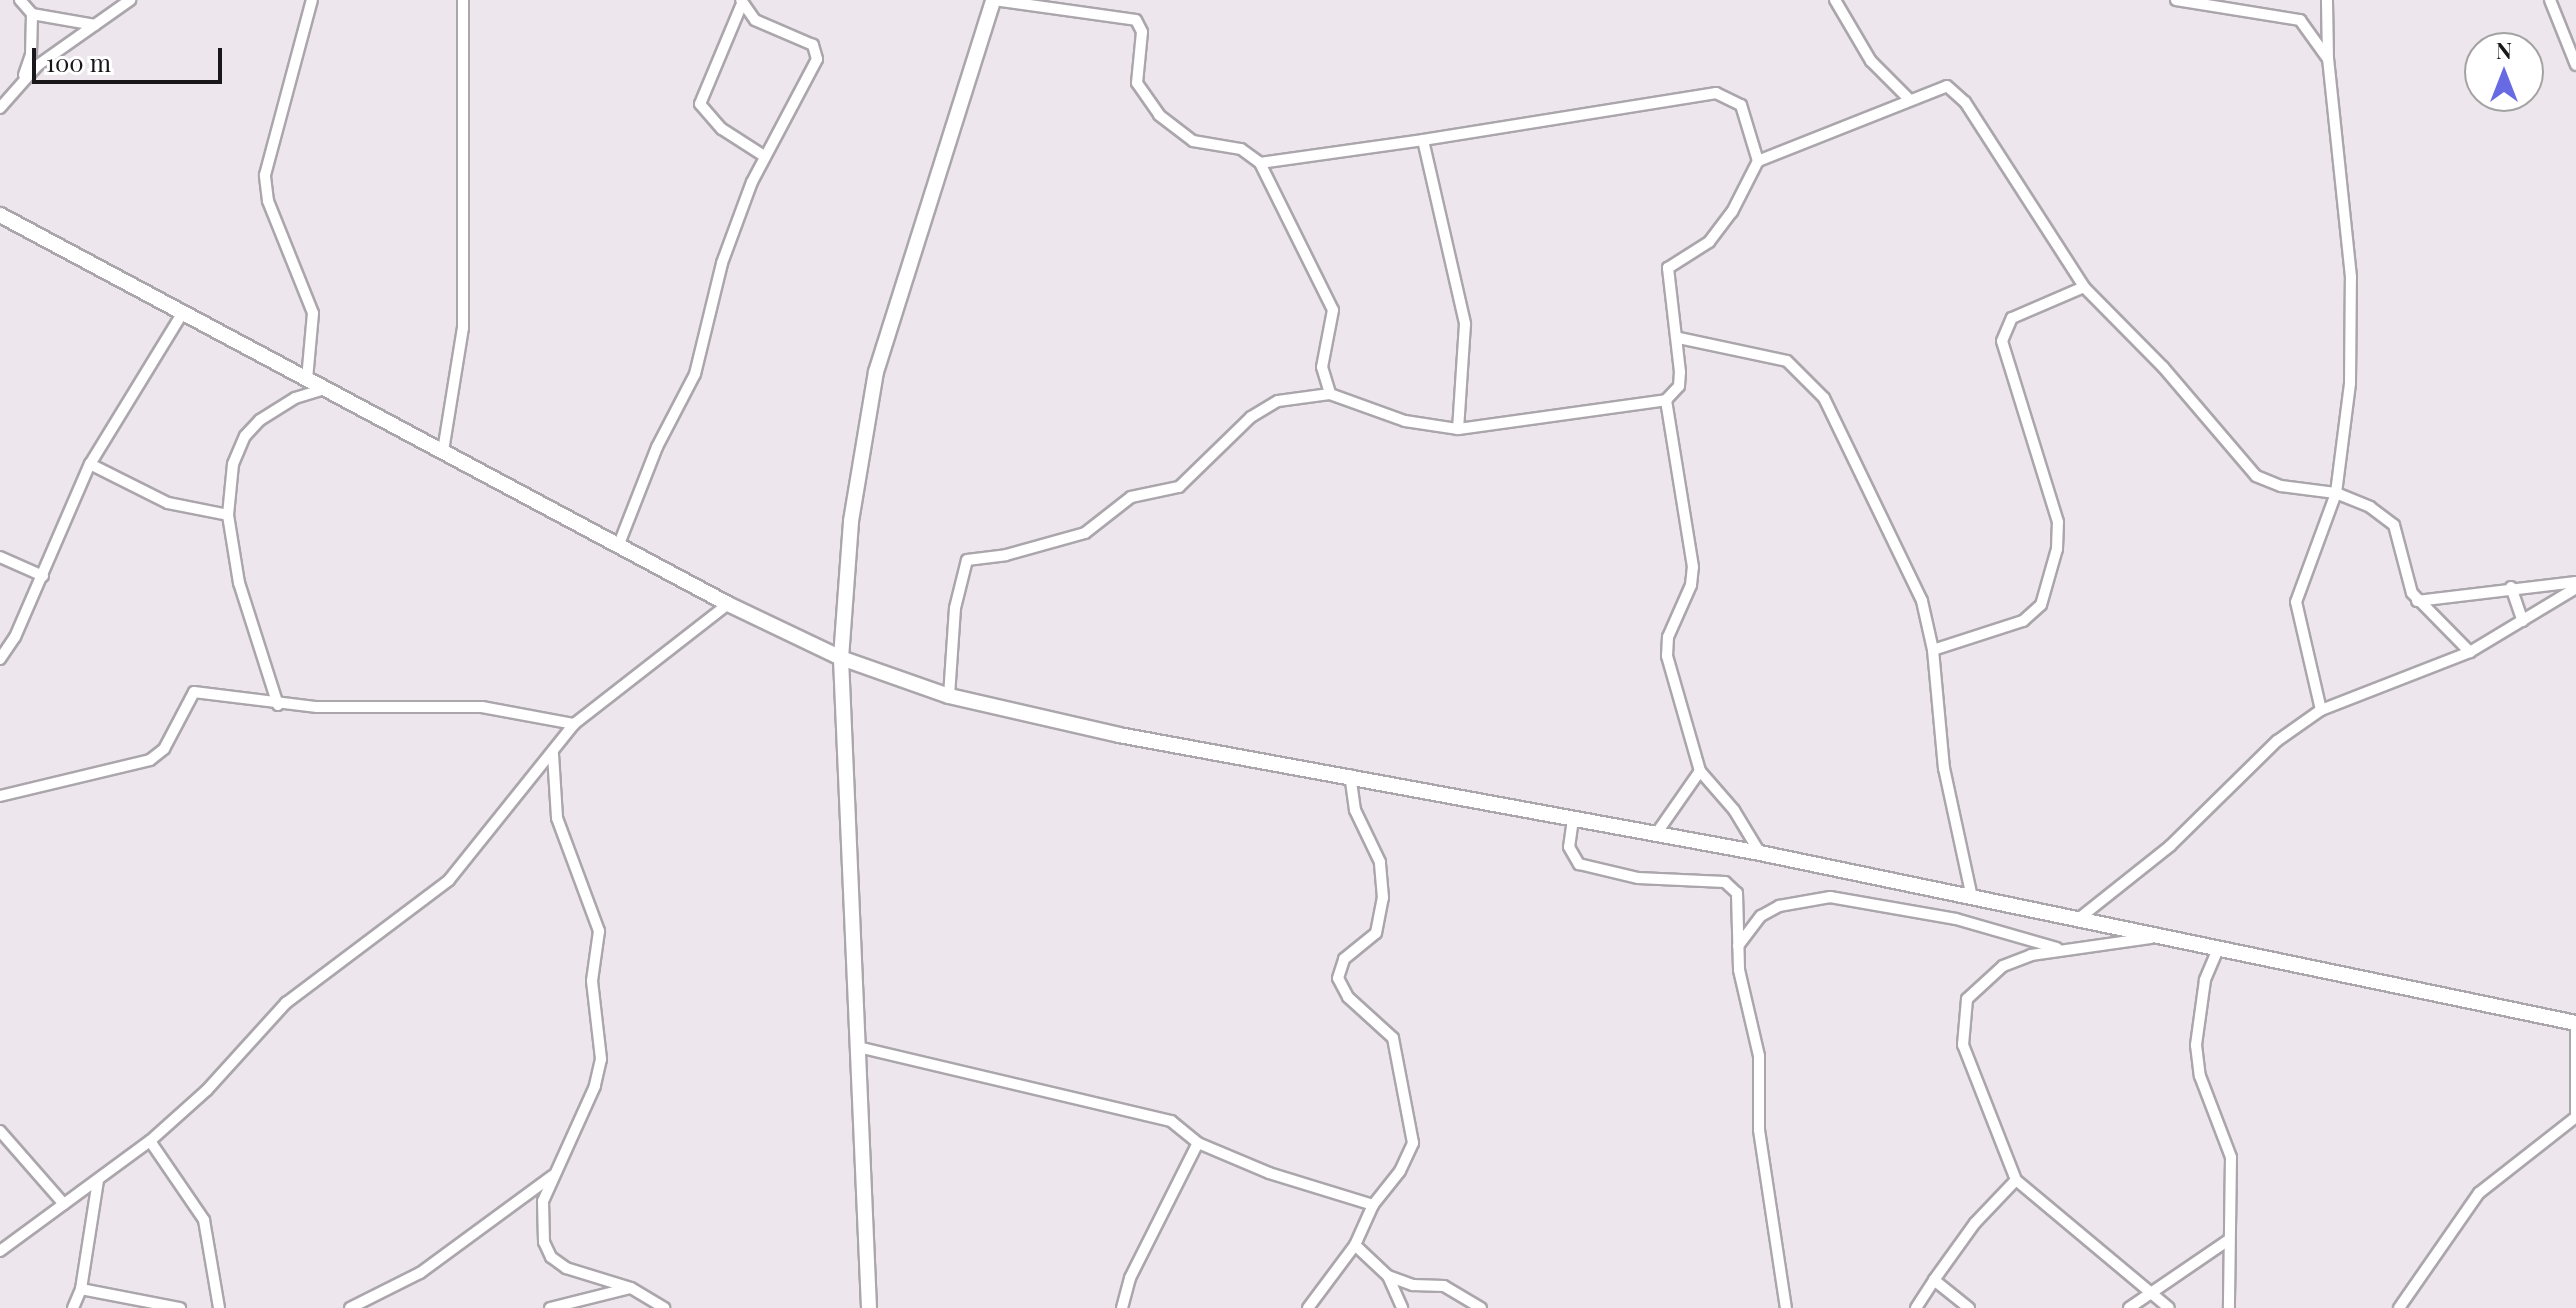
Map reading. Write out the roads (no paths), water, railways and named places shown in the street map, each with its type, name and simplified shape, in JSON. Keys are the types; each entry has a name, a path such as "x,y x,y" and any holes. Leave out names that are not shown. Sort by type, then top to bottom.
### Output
{"street":[{"path":"20,0 32,14 95,25"},
{"path":"0,108 23,79 130,0"},
{"path":"307,379 313,313 268,201 265,175 312,0"},
{"path":"443,451 463,328 463,0"},
{"path":"869,1308 841,658 851,521 870,398 994,0 1136,20 1142,32 1137,83 1159,115 1193,141 1241,149 1260,163 1333,310 1322,367 1330,394"},
{"path":"1835,0 1871,61 1909,99"},
{"path":"2176,0 2300,20 2328,59"},
{"path":"2321,710 2296,602 2336,493 2350,383 2351,277 2328,59 2327,0"},
{"path":"2550,0 2576,65"},
{"path":"619,544 657,447 695,374 722,263 764,156 817,51 755,20 741,3 700,104 722,129 764,156"},
{"path":"23,79 31,55 32,14"},
{"path":"949,696 955,608 967,560 1006,555 1085,533 1131,497 1179,487 1251,417 1278,401 1312,393 1330,394 1405,421 1458,429 1666,400 1679,386 1679,338 1668,268 1709,242 1732,212 1758,161 1940,86 1959,95 2084,287 2163,367 2256,476 2281,486 2336,493 2370,507 2394,525 2417,601 2470,652"},
{"path":"1260,163 1716,93 1741,105 1758,161"},
{"path":"1423,140 1465,324 1458,429"},
{"path":"0,215 728,604 841,658 949,696 1119,735 1350,775 1760,853 2576,1023 2576,1117 2479,1193 2399,1308"},
{"path":"1933,650 2023,621 2041,605 2057,549 2058,522 2002,341 2012,318 2084,287"},
{"path":"0,659 43,576 90,464 183,312"},
{"path":"1679,338 1787,361 1809,379 1824,398 1922,601 1933,650 1944,768 1972,898"},
{"path":"278,705 239,583 228,515 233,464 245,436 278,407 327,389"},
{"path":"1666,400 1693,567 1691,585 1668,637 1667,656 1700,771 1734,810 1760,853"},
{"path":"90,464 168,503 228,515"},
{"path":"0,557 43,576"},
{"path":"2417,601 2511,587 2576,582"},
{"path":"2511,587 2523,621"},
{"path":"2077,920 2170,846 2277,741 2321,710 2470,652 2576,588"},
{"path":"0,1251 150,1141 207,1090 286,1003 449,880 574,724 728,604"},
{"path":"0,796 150,760 164,749 192,693 278,705 482,707 574,724"},
{"path":"553,754 557,818 599,931 592,981 601,1059 595,1086 552,1176 541,1226 551,1257 582,1276 631,1288 664,1308"},
{"path":"1656,834 1700,771"},
{"path":"1308,1308 1355,1245 1373,1205 1400,1171 1413,1143 1393,1038 1348,997 1338,978 1344,959 1376,933 1383,898 1380,862 1355,810 1350,775"},
{"path":"1573,819 1569,847 1579,864 1638,878 1672,876 1730,885 1738,898 1738,946 1759,1056 1759,1130 1786,1308"},
{"path":"1738,946 1761,916 1779,906 1830,897 1956,919 2063,949"},
{"path":"2160,937 2063,949 2003,966 1972,993 1965,1007 1963,1045 2016,1180 2169,1308"},
{"path":"2218,949 2205,980 2196,1045 2200,1076 2231,1157 2227,1241 2229,1308"},
{"path":"858,1047 1171,1121 1198,1143 1269,1173 1373,1205"},
{"path":"0,1131 64,1204"},
{"path":"150,1141 204,1220 219,1308"},
{"path":"1122,1308 1130,1278 1198,1143"},
{"path":"350,1308 420,1273 552,1176"},
{"path":"73,1308 81,1289 98,1180"},
{"path":"1916,1308 1975,1223 2016,1180"},
{"path":"2129,1308 2148,1291 2227,1241"},
{"path":"1355,1245 1388,1276 1402,1308"},
{"path":"1388,1276 1413,1285 1444,1286 1481,1308"},
{"path":"1934,1280 1969,1308"},
{"path":"550,1308 631,1288"},
{"path":"81,1289 180,1308"}]}
